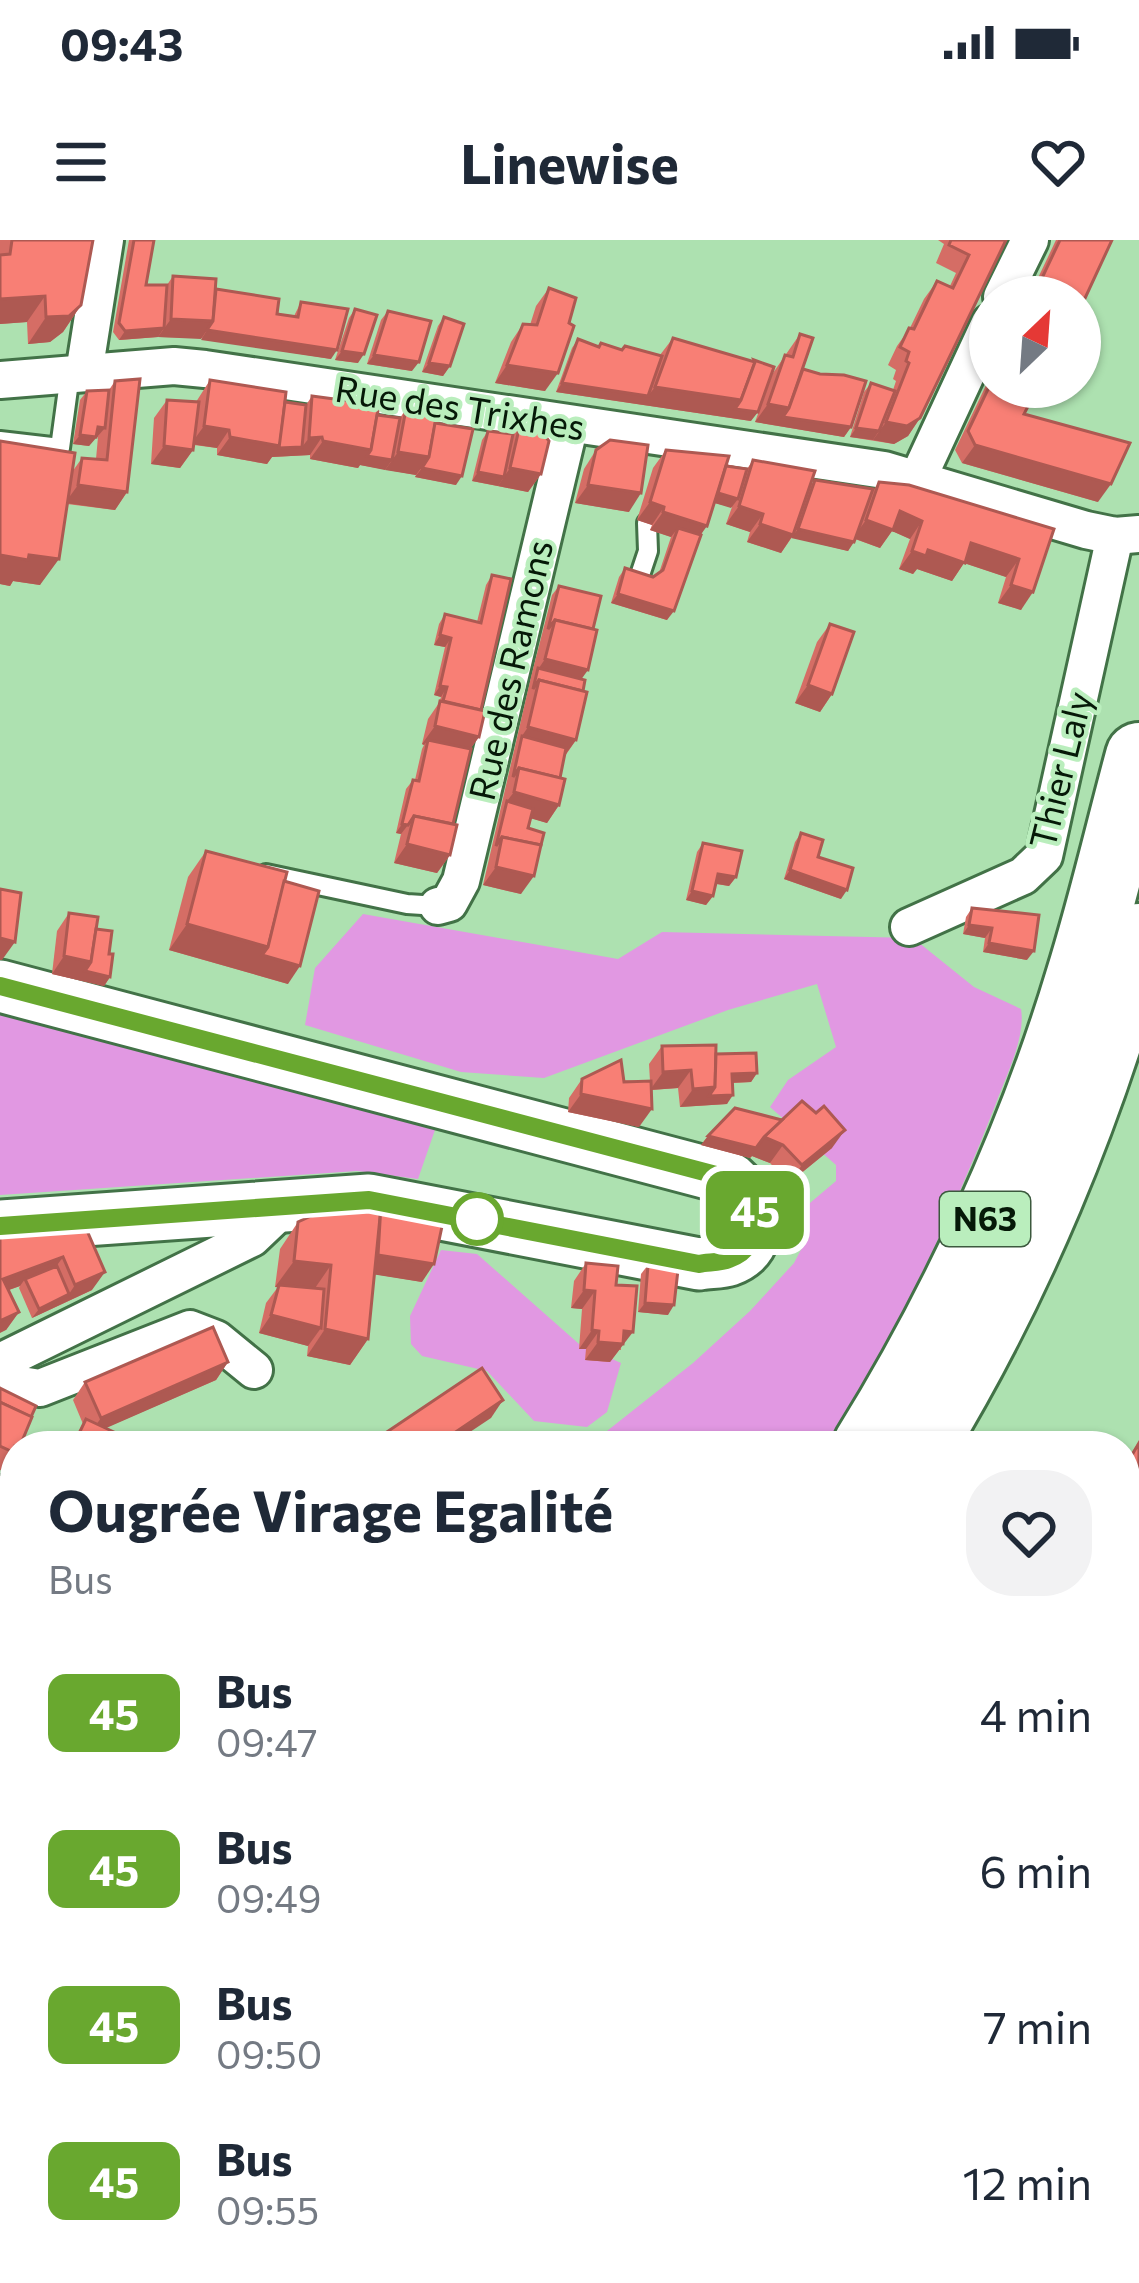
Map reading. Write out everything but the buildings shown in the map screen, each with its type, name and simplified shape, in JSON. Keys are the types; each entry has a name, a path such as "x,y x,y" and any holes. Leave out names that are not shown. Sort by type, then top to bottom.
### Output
{"highway":[{"name":"N63","path":"931,1431 1005,1290 1068,1151 1114,970 1139,756"},
{"name":"N63","path":"875,1431 966,1262 1027,1123 1114,970"}],"street":[{"path":"77,374 105,240"},
{"path":"1012,276 1030,240"},
{"name":"Rue des Trixhes","path":"0,380 174,366 205,369 570,424 667,447 918,478 1127,535"},
{"path":"918,478 969,368"},
{"name":"Rue des Ramons","path":"438,906 449,903 461,881 570,424"},
{"name":"Thier Laly","path":"909,927 1023,876 1044,856 1127,535"},
{"path":"0,986 731,1179 747,1192 755,1210 745,1248 731,1259 699,1264 369,1200 0,1226"},
{"path":"254,1370 216,1339 190,1329 40,1388 21,1385 0,1366 252,1238 272,1220 272,1207"}],"lane":[{"path":"0,441 60,448 77,374"},
{"path":"641,572 648,551 646,523"},
{"path":"247,869 407,904 438,906"}],"shaded area":[{"path":"363,914 618,959 662,932 913,938 974,987 1021,1009 1022,1020 1014,1058 959,1194 898,1322 838,1431 607,1431 693,1363 794,1263 804,1244 804,1208 836,1181 836,1165 770,1107 788,1080 836,1047 817,984 728,1010 544,1078 461,1072 305,1025 315,968"},
{"path":"0,1011 436,1127 418,1179 357,1171 0,1195"},
{"path":"441,1250 477,1254 579,1344 621,1363 607,1412 587,1427 534,1421 487,1371 422,1356 411,1344 410,1316"}],"bus line":[{"name":"45","path":"0,986 731,1179 747,1192 755,1210 745,1248 731,1259 699,1264 369,1200 0,1226"}]}
